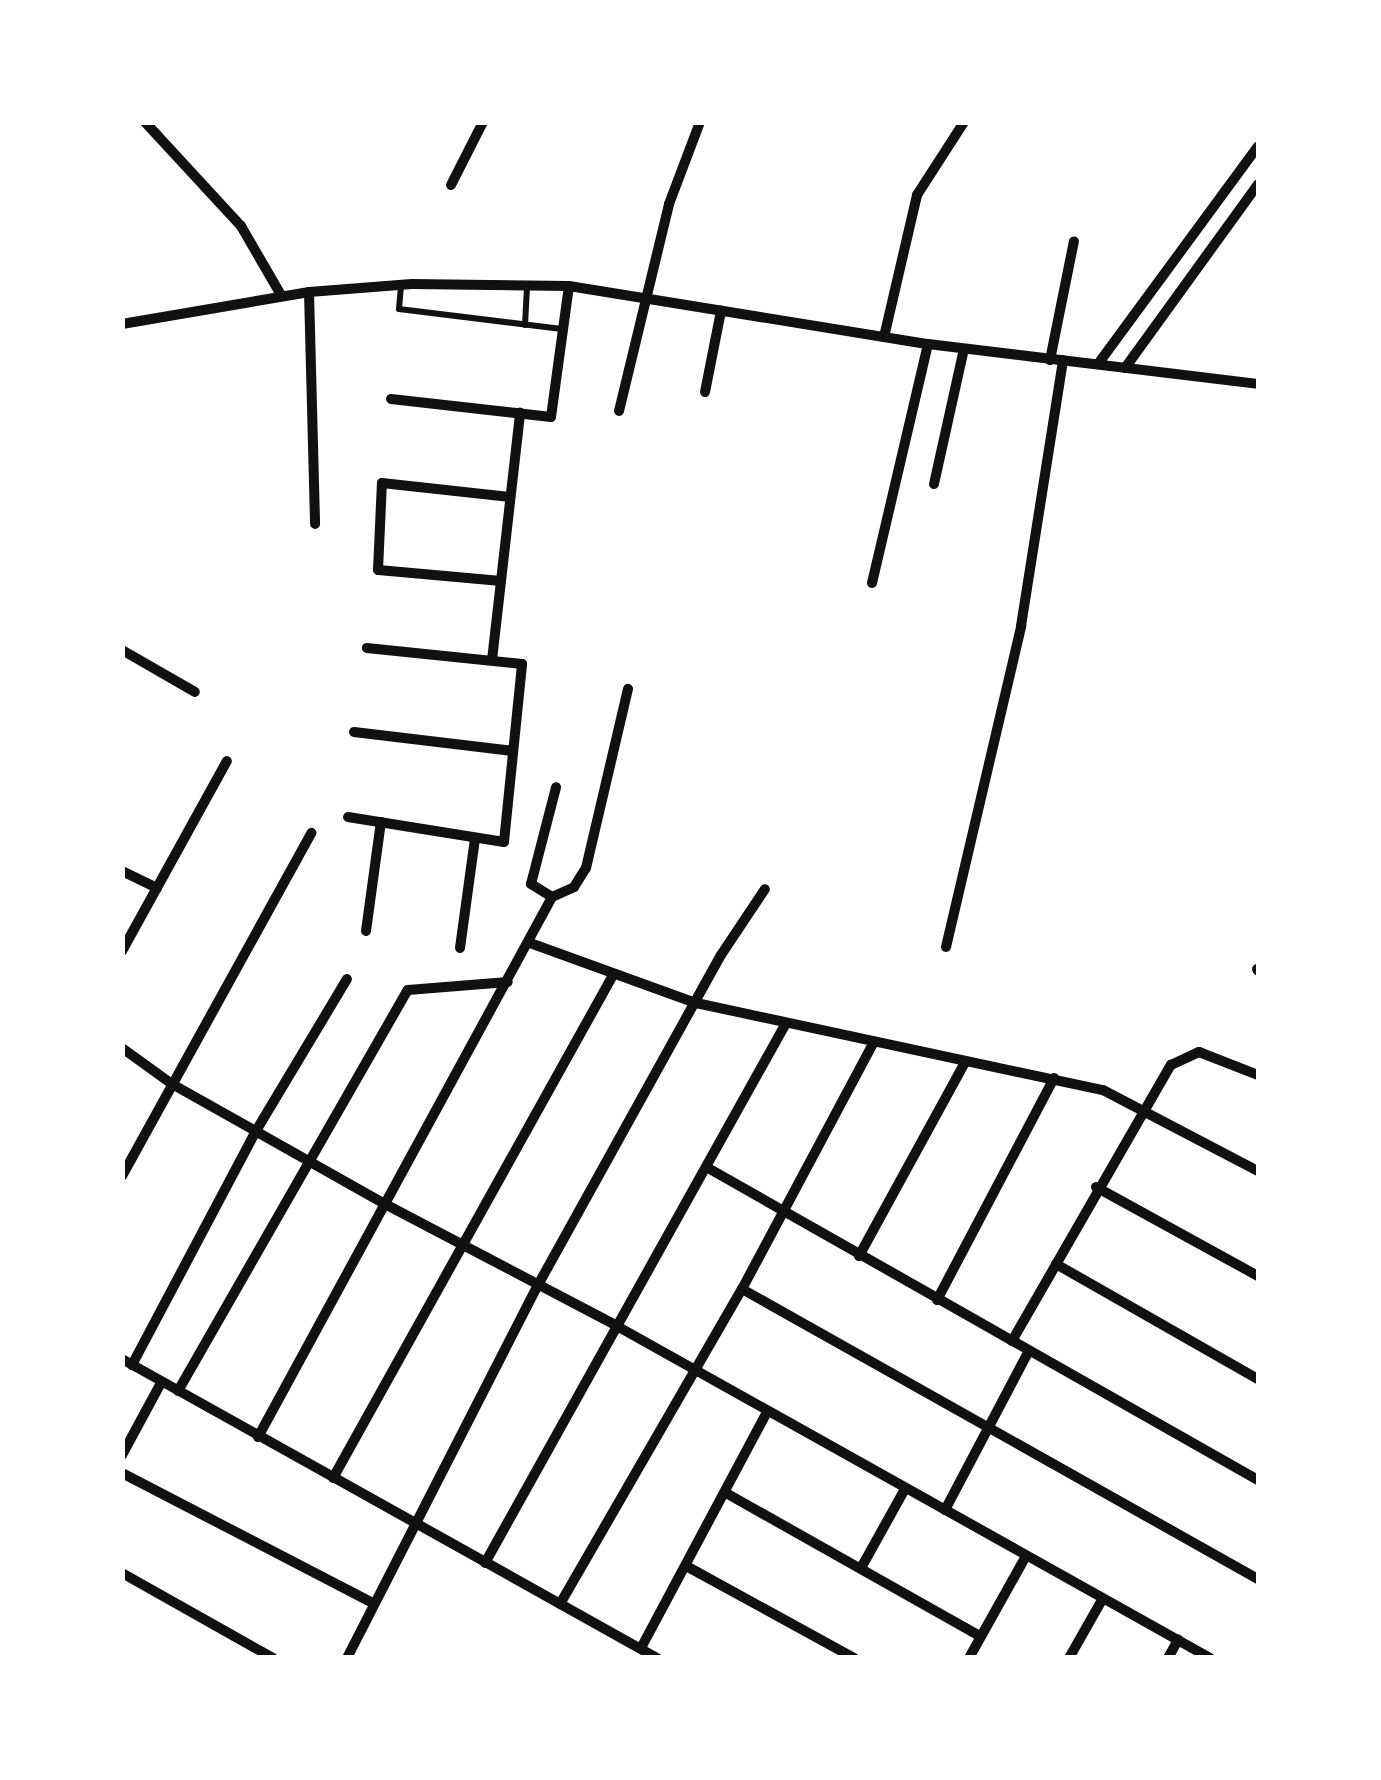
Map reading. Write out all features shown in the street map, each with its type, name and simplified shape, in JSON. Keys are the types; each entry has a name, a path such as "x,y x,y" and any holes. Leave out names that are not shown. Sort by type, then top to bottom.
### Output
{"street":[{"path":"145,122 241,226 281,295"},
{"path":"451,184 483,122"},
{"path":"619,411 673,190 700,122"},
{"path":"884,337 917,195 964,122"},
{"path":"1098,364 1258,146"},
{"path":"1124,368 1258,184"},
{"path":"1050,360 1074,241"},
{"path":"122,324 281,295 401,284 570,286 928,344 1258,384"},
{"path":"391,399 551,416 570,286"},
{"path":"309,292 315,524"},
{"path":"705,392 721,311"},
{"path":"872,583 928,344"},
{"path":"934,484 964,349"},
{"path":"946,947 1022,626 1063,360"},
{"path":"492,660 520,413"},
{"path":"500,582 378,570 382,482 510,497"},
{"path":"348,817 504,842 522,664 367,648"},
{"path":"122,650 194,692"},
{"path":"258,1437 382,1203 530,943 552,896 574,887 590,859 628,689"},
{"path":"354,732 513,751"},
{"path":"122,951 227,762"},
{"path":"552,896 531,884 556,786"},
{"path":"366,930 381,822"},
{"path":"122,1176 311,833"},
{"path":"460,948 475,838"},
{"path":"122,871 156,888"},
{"path":"347,1658 412,1524 538,1285 696,1003 765,889"},
{"path":"530,943 612,977 696,1003 964,1064 1054,1078 1144,1107 1258,1171"},
{"path":"333,1478 612,977"},
{"path":"347,979 256,1131 127,1362 657,1658"},
{"path":"178,1391 307,1158 408,990 508,982"},
{"path":"485,1563 786,1023"},
{"path":"560,1604 691,1367 742,1289 874,1042"},
{"path":"122,1048 172,1084 382,1203 615,1325 1210,1658"},
{"path":"1012,1341 1162,1075 1186,1054 1231,1060 1258,1073"},
{"path":"859,1256 964,1064"},
{"path":"937,1300 1054,1078"},
{"path":"708,1168 1258,1480"},
{"path":"1096,1187 1258,1276"},
{"path":"1056,1264 1258,1379"},
{"path":"742,1289 1258,1579"},
{"path":"944,1510 1030,1351"},
{"path":"122,1455 162,1383"},
{"path":"640,1648 688,1567 767,1412"},
{"path":"122,1473 372,1603"},
{"path":"861,1568 905,1489"},
{"path":"726,1493 980,1636"},
{"path":"969,1658 1026,1556"},
{"path":"688,1567 854,1658"},
{"path":"122,1573 273,1658"},
{"path":"1069,1658 1102,1600"},
{"path":"1168,1658 1178,1640"}],"lane":[{"path":"401,284 399,309 563,329"},
{"path":"525,324 528,284"}]}
